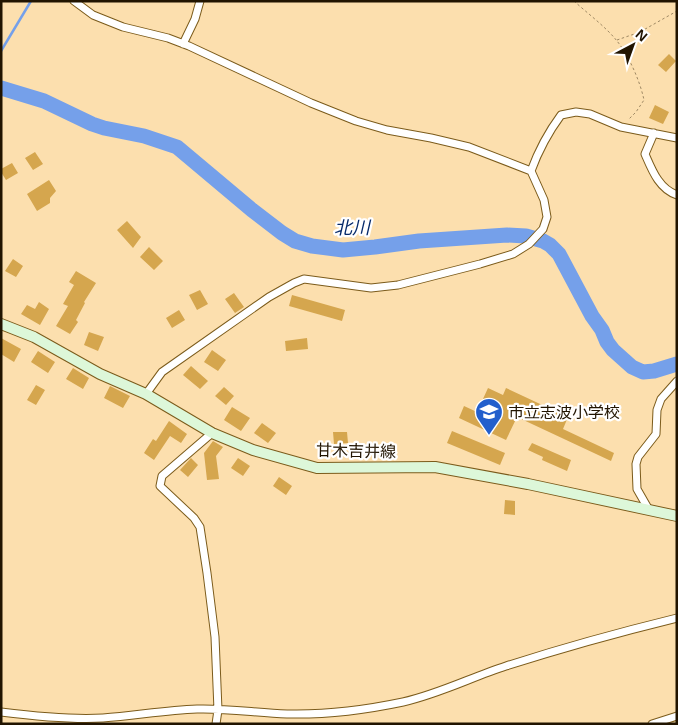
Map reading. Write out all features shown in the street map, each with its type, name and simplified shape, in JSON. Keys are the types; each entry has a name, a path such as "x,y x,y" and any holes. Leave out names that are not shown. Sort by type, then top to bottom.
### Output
{"main road":[{"name":"甘木吉井線","path":"1,324 34,337 100,374 146,394 212,433 253,450 317,468 435,467 528,484 677,516"}],"street":[{"path":"74,1 93,15 123,27 168,38 183,44 311,103 356,121 387,130 468,147 531,171 544,200 547,217 543,229 529,244 513,254 398,285 371,288 304,279 269,297 162,372 146,394"},
{"path":"183,44 195,19 200,1"},
{"path":"531,171 539,150 561,115 576,112 590,114 621,127 677,138"},
{"path":"654,133 645,154 659,182 670,193 677,195"},
{"path":"649,510 637,489 636,464 638,457 656,434 657,410 660,399 677,381"},
{"path":"212,433 162,476 160,486 194,518 200,527 215,637 218,710 216,724"},
{"path":"1,712 84,719 196,709 324,714 366,709 427,695 505,667 677,618"},
{"path":"652,724 677,716"}],"path":[{"path":"574,1 617,40 632,65 642,90 644,100 636,112 621,127"},
{"path":"617,40 640,32 677,11"}],"building":[{"path":"669,54 676,61 666,72 658,65"},
{"path":"655,105 669,112 663,124 649,118"},
{"path":"35,152 43,164 33,170 25,158"},
{"path":"12,163 18,173 6,180 1,169"},
{"path":"49,180 56,191 50,198 50,203 37,211 27,194"},
{"path":"127,221 141,237 133,248 117,230"},
{"path":"149,247 163,261 154,270 140,257"},
{"path":"13,259 23,266 16,277 5,271"},
{"path":"76,271 96,283 84,302 76,320 78,322 70,334 56,326 68,306 63,304 74,285 69,282"},
{"path":"200,290 208,304 197,310 189,295"},
{"path":"234,293 244,307 235,313 225,299"},
{"path":"292,295 345,310 342,321 289,306"},
{"path":"39,302 49,309 40,325 21,314 27,305 35,309"},
{"path":"179,310 185,320 172,328 166,318"},
{"path":"89,332 104,337 98,351 84,345"},
{"path":"1,338 21,349 14,362 1,354"},
{"path":"307,338 308,349 286,351 285,341"},
{"path":"212,350 226,360 218,371 204,362"},
{"path":"38,351 55,362 48,373 31,362"},
{"path":"191,366 208,381 200,389 183,375"},
{"path":"73,368 89,378 83,389 66,379"},
{"path":"36,385 45,390 36,405 27,400"},
{"path":"110,386 130,396 123,408 104,398"},
{"path":"224,387 234,396 226,405 215,396"},
{"path":"488,388 503,395 506,388 568,417 563,429 614,453 611,461 517,417 506,440 459,418 464,406 477,412"},
{"path":"232,407 250,418 241,431 224,420"},
{"path":"169,421 187,434 181,443 170,436 154,460 144,453 153,439 156,441"},
{"path":"262,423 276,433 268,443 254,433"},
{"path":"452,431 505,453 500,465 447,443"},
{"path":"333,432 347,432 348,443 334,444"},
{"path":"213,441 223,447 216,456 219,479 207,480 204,453"},
{"path":"532,443 571,460 567,471 542,460 543,457 528,450"},
{"path":"191,458 198,465 188,477 180,470"},
{"path":"238,458 250,466 243,476 231,468"},
{"path":"279,477 292,486 286,495 273,486"},
{"path":"505,500 515,501 515,515 504,514"}],"waterway":[{"path":"1,51 31,1"},
{"name":"北川","path":"1,88 44,101 92,124 144,136 177,147 282,233 295,241 312,246 343,250 419,241 507,235 526,236 543,241 559,254 592,316 613,350 632,367 643,372 654,371 677,364"}],"place":[{"name":"市立志波小学校","path":"489,436"}]}
